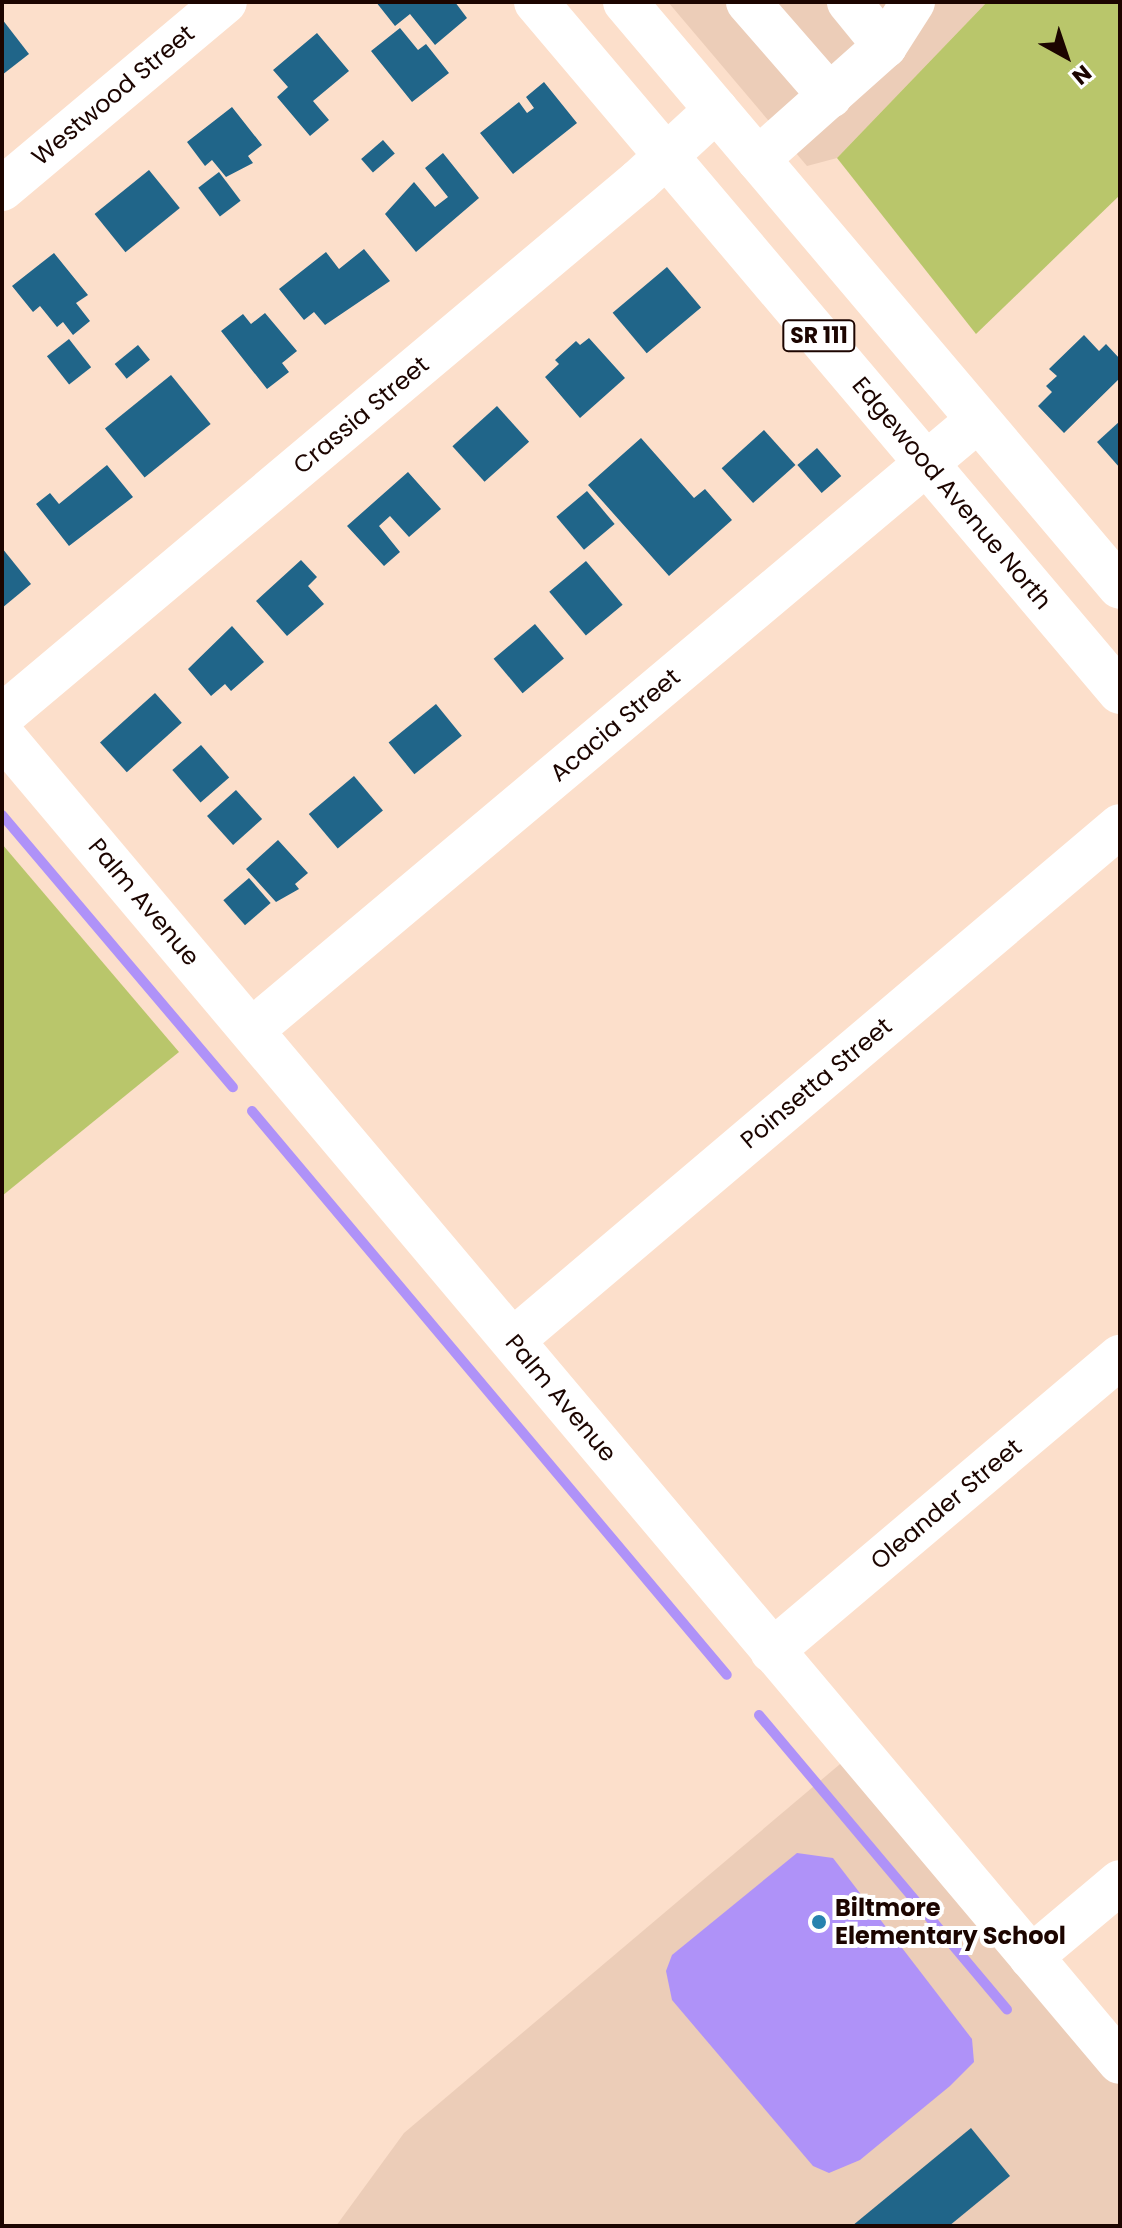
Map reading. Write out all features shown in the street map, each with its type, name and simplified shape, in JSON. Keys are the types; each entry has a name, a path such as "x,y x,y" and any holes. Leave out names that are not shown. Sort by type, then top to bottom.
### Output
{"street":[{"name":"Westwood Street","path":"2,189 225,2"},
{"name":"Edgewood Avenue North","path":"536,2 1120,692"},
{"name":"SR 111","path":"625,2 1120,587"},
{"path":"748,2 830,96"},
{"path":"849,2 885,46"},
{"path":"758,159 885,46 913,2"},
{"name":"Crassia Street","path":"2,716 716,110"},
{"name":"Acacia Street","path":"252,1030 978,420"},
{"name":"Palm Avenue","path":"2,735 1120,2062"},
{"name":"Poinsetta Street","path":"513,1340 1120,826"},
{"name":"Oleander Street","path":"772,1651 1120,1357"},
{"path":"1031,1957 1120,1882"}],"shaded area":[{"path":"668,2 987,2 837,158 807,166"},
{"name":"Biltmore Elementary School","path":"846,1759 1120,2084 1120,2226 336,2226 404,2133"},
{"path":"797,1853 833,1858 972,2039 974,2062 950,2086 860,2160 829,2173 813,2166 672,2000 666,1971 672,1955"}],"green space":[{"path":"987,2 1120,2 1120,195 976,334 837,158"},
{"path":"2,844 179,1052 2,1196"}],"building":[{"path":"376,2 455,2 467,18 435,45 410,14 395,26"},
{"path":"2,19 29,54 2,75"},
{"path":"400,28 418,50 426,44 449,73 412,102 371,51"},
{"path":"317,33 349,71 313,101 329,120 310,136 277,97 288,87 273,70"},
{"path":"544,82 577,123 513,174 480,133 519,102 527,113 534,108 526,97"},
{"path":"232,107 262,145 248,156 253,163 226,177 212,160 205,166 187,142"},
{"path":"383,140 395,154 373,173 361,159"},
{"path":"443,153 479,198 416,252 385,214 414,182 435,207 448,197 425,168"},
{"path":"149,170 180,208 125,252 95,214"},
{"path":"219,172 241,201 220,216 198,188"},
{"path":"364,249 390,281 325,325 314,312 304,320 279,289 326,252 339,269"},
{"path":"54,253 88,295 76,303 90,321 73,335 63,322 57,327 40,306 33,312 12,286"},
{"path":"667,267 701,308 647,353 613,313"},
{"path":"265,313 297,351 282,363 289,372 267,389 221,331 243,314 251,324"},
{"path":"1084,335 1099,351 1106,344 1120,359 1120,378 1064,433 1038,406 1052,392 1046,386 1057,376 1049,369"},
{"path":"589,338 625,378 580,418 545,377 559,364 555,360 576,341 580,345"},
{"path":"69,339 91,367 69,385 47,356"},
{"path":"138,345 150,360 127,379 115,364"},
{"path":"171,375 211,424 145,477 105,428"},
{"path":"497,406 529,442 485,482 452,446"},
{"path":"1120,421 1120,468 1097,442"},
{"path":"764,430 795,465 753,503 722,468"},
{"path":"641,438 694,498 705,489 732,520 669,576 588,485"},
{"path":"817,448 841,476 822,493 797,465"},
{"path":"107,465 133,497 69,546 36,504 50,493 59,504"},
{"path":"408,472 441,509 409,537 390,516 379,526 400,552 384,566 347,526"},
{"path":"587,491 615,524 584,550 556,517"},
{"path":"2,548 31,584 2,608"},
{"path":"301,560 317,577 308,586 324,604 287,636 256,601"},
{"path":"586,561 623,605 586,636 549,592"},
{"path":"535,624 564,658 523,693 494,659"},
{"path":"232,626 264,662 231,691 225,684 211,696 188,669"},
{"path":"155,693 182,723 127,772 100,743"},
{"path":"436,704 462,736 414,774 389,742"},
{"path":"201,745 229,777 201,802 172,770"},
{"path":"354,776 383,810 338,848 309,814"},
{"path":"236,790 262,819 233,845 207,816"},
{"path":"278,840 308,873 295,884 299,889 276,902 246,869"},
{"path":"249,878 271,903 245,925 223,900"},
{"path":"971,2128 1010,2176 949,2226 852,2226"}],"waterway":[{"path":"2,815 233,1087"},
{"path":"252,1111 727,1675"},
{"path":"759,1715 1007,2009"}],"place":[{"name":"Biltmore Elementary School","path":"819,1922"}]}
